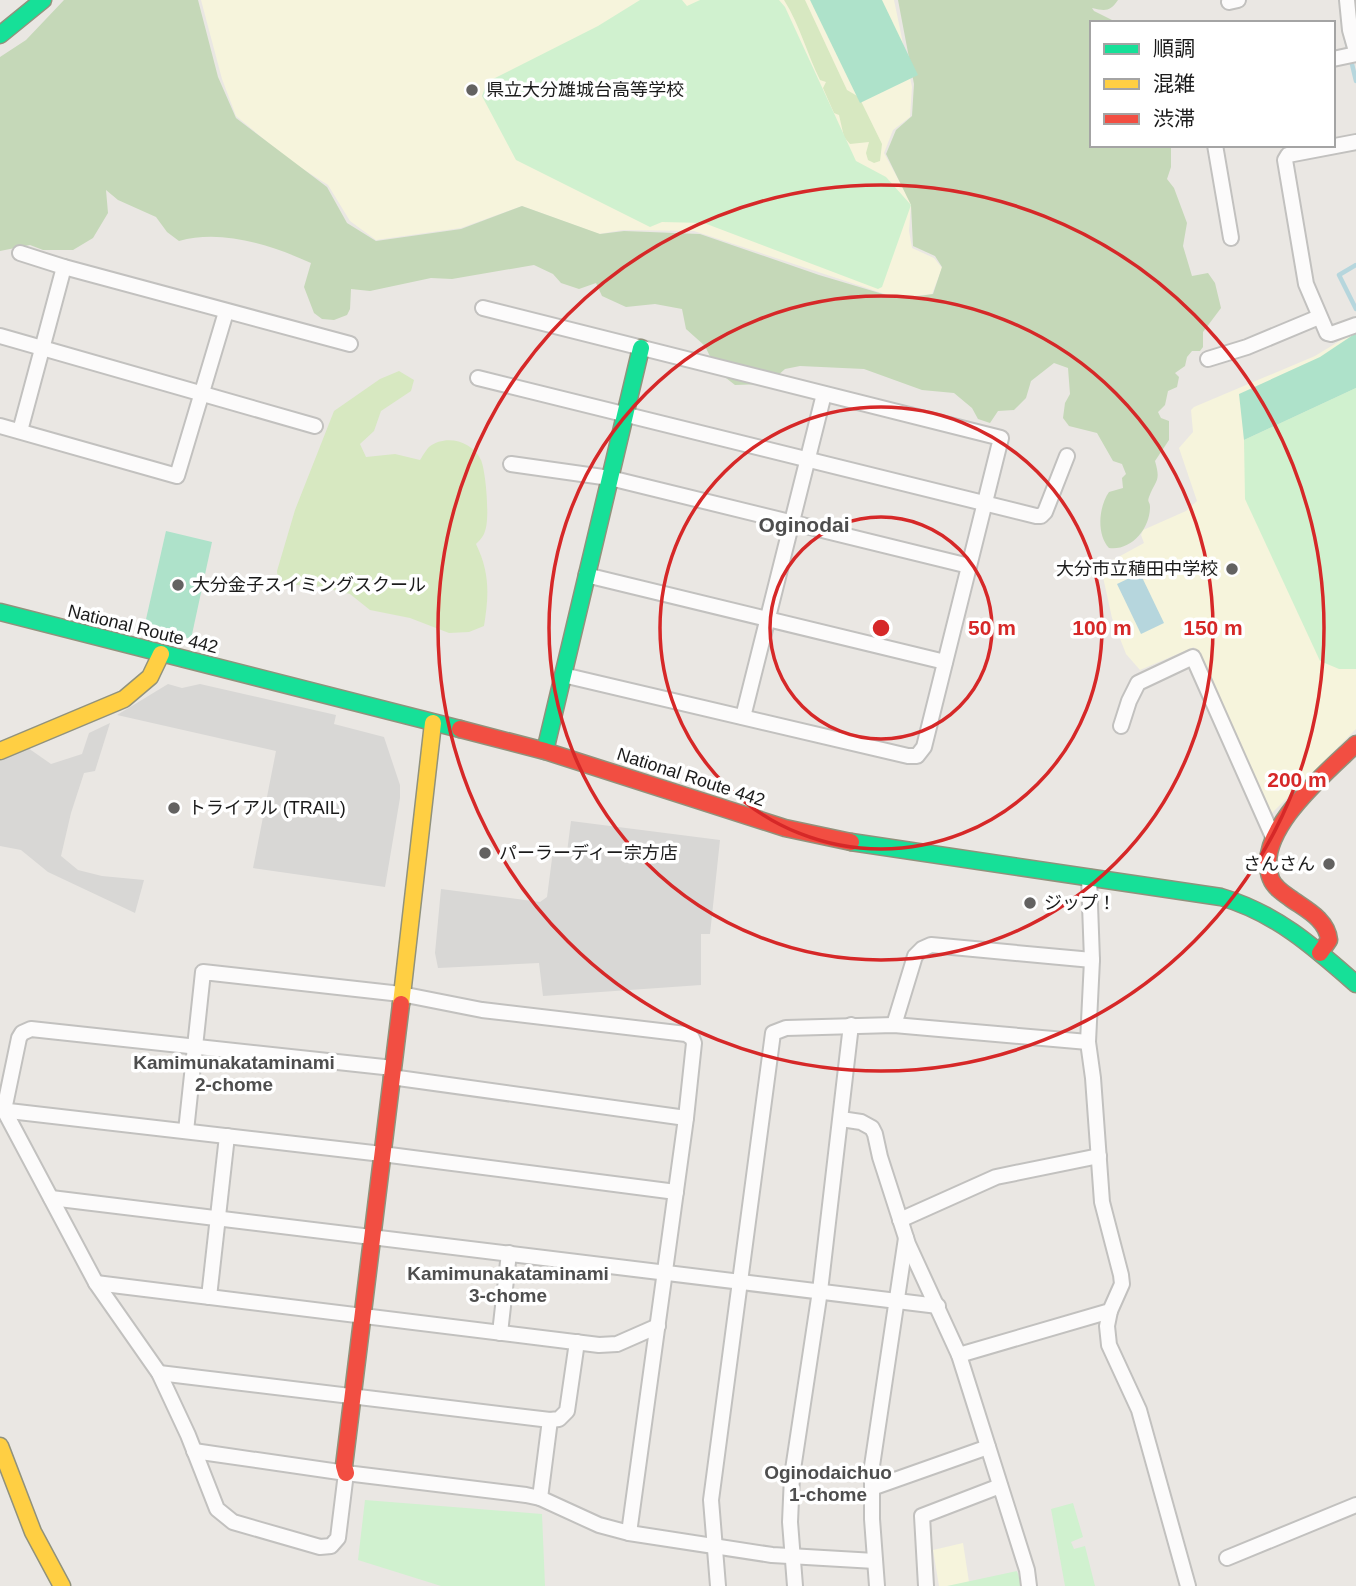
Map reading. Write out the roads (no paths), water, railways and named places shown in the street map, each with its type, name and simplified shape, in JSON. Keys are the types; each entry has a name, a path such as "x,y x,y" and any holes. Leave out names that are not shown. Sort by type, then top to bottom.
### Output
{"main road":[{"path":"0,35 43,0"},
{"path":"545,751 641,348"},
{"name":"National Route 442","path":"0,612 545,751 786,828 819,836 918,853 1207,894 1243,903 1280,922 1356,984"},
{"path":"0,751 124,699 152,674 161,654"},
{"path":"346,1473 344,1466 433,723"},
{"path":"1320,953 1329,940 1328,930 1318,919 1278,889 1270,876 1267,861 1273,837 1307,794 1356,744"},
{"path":"0,1446 33,1532 62,1586"}],"street":[{"path":"1347,0 1349,55"},
{"path":"1335,146 1356,142"},
{"path":"1214,147 1231,239"},
{"path":"1330,147 1288,155 1285,160 1306,284 1319,317 1329,334 1356,325"},
{"path":"20,253 226,312 350,344"},
{"path":"20,431 64,267"},
{"path":"483,308 1001,438 924,747 919,755 914,757 563,675"},
{"path":"0,426 177,476 226,312"},
{"path":"1208,359 1239,350 1319,317"},
{"path":"0,336 315,426"},
{"path":"478,378 1041,516 1067,456"},
{"path":"743,717 824,394"},
{"path":"511,464 610,478 969,566"},
{"path":"586,575 945,662"},
{"path":"1122,726 1129,701 1138,683 1193,657 1273,837"},
{"path":"1089,877 1091,960 1088,1042 1103,1212 1122,1280 1110,1311 1107,1326 1109,1345 1139,1410 1188,1586"},
{"path":"894,1026 915,956 931,945 1091,960"},
{"path":"186,1131 203,972 401,994 482,1010 686,1034 692,1038 694,1043 686,1118 629,1533"},
{"path":"795,1586 790,1522 792,1476 820,1291 851,1025"},
{"path":"718,1586 712,1489 773,1033 786,1027 894,1026 1088,1042"},
{"path":"346,1473 338,1538 331,1546 320,1547 233,1522 217,1509 159,1373 96,1283 2,1110 19,1038 26,1031 195,1047 392,1073 686,1118"},
{"path":"2,1110 382,1154 676,1192"},
{"path":"841,1119 861,1122 872,1128 906,1238 959,1355 1027,1570 1029,1586"},
{"path":"209,1297 227,1136"},
{"path":"900,1220 996,1177 1098,1156"},
{"path":"51,1198 938,1306"},
{"path":"877,1586 872,1519 872,1465 906,1238"},
{"path":"500,1333 509,1253"},
{"path":"96,1283 609,1345 658,1326"},
{"path":"959,1355 1110,1311"},
{"path":"159,1373 550,1420 559,1419 567,1411 577,1342"},
{"path":"540,1498 550,1420"},
{"path":"872,1488 988,1447"},
{"path":"194,1451 540,1498 599,1525 629,1533 714,1547 793,1556 875,1560"},
{"path":"926,1586 922,1516 1000,1486"},
{"path":"1227,1558 1356,1505"}],"water":[{"path":"1140,573 1164,623 1141,634 1117,584"}],"waterway":[{"path":"1345,35 1356,81"},
{"path":"1356,265 1339,275 1356,309"}],"place":[{"name":"県立大分雄城台高等学校","path":"472,90"},
{"name":"大分市立稙田中学校","path":"1232,569"},
{"name":"大分金子スイミングスクール","path":"178,585"},
{"name":"トライアル (TRAIL)","path":"174,808"},
{"name":"パーラーディー宗方店","path":"485,853"},
{"name":"さんさん","path":"1329,864"},
{"name":"ジップ！","path":"1030,903"}],"district":[{"name":"Oginodai","path":"804,525"},
{"name":"Kamimunakataminami 2-chome","path":"234,1073"},
{"name":"Kamimunakataminami 3-chome","path":"508,1284"},
{"name":"Oginodaichuo 1-chome","path":"828,1483"}]}
